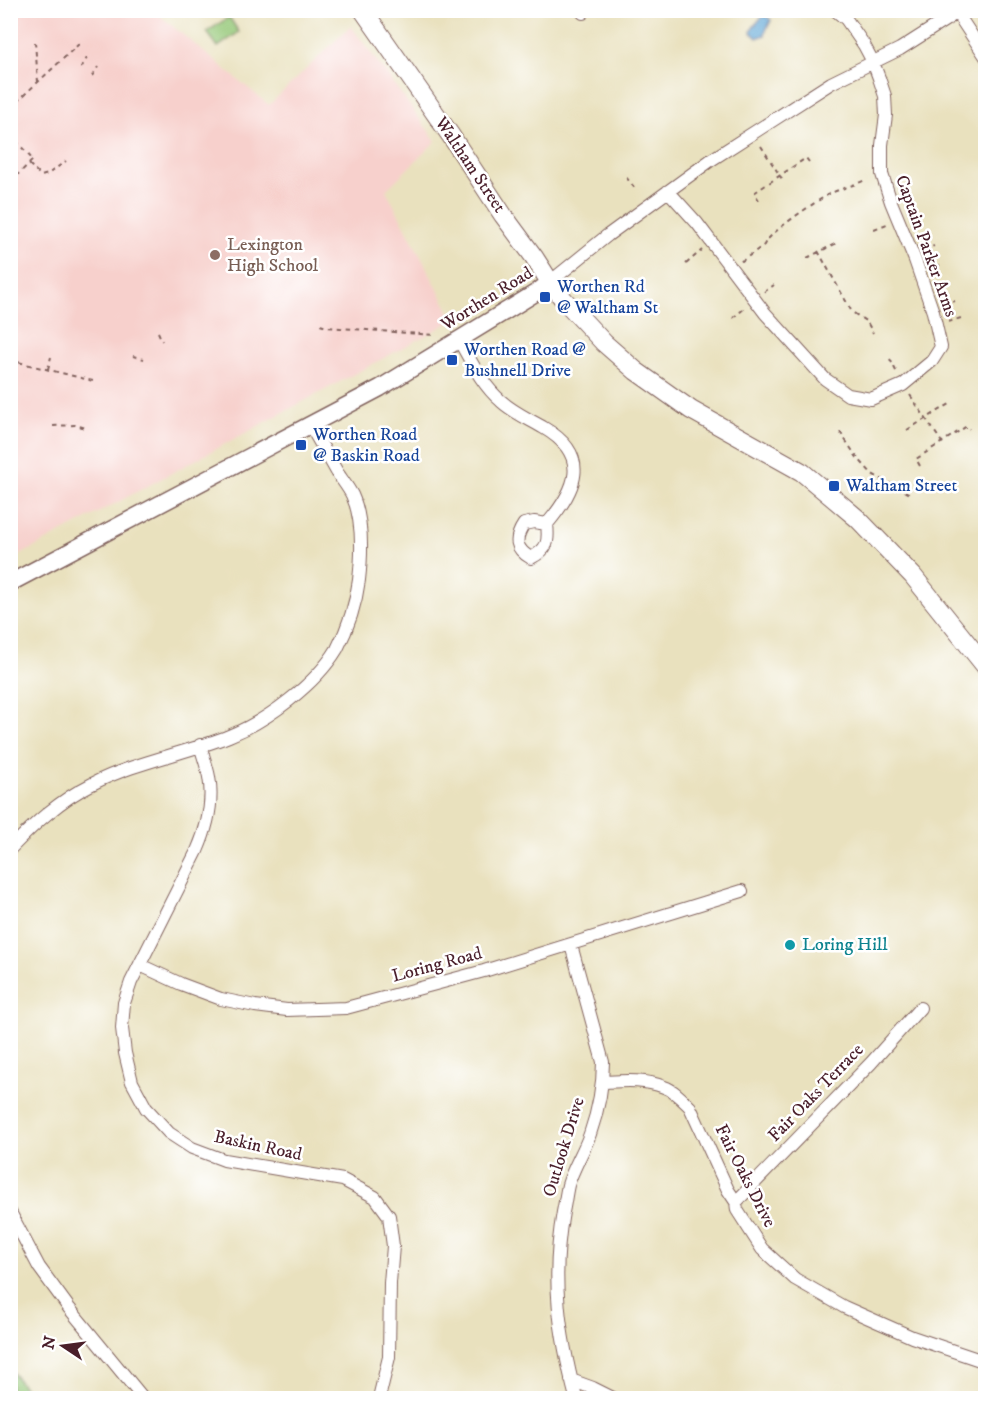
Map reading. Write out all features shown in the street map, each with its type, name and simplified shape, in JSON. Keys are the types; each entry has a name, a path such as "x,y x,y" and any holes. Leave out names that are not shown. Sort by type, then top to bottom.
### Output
{"main road":[{"name":"Waltham Street","path":"363,10 550,282 604,343 636,371 692,410 802,472 858,519 913,576 986,667"},
{"name":"Worthen Road","path":"10,583 380,388 550,282"}],"street":[{"path":"835,10 846,19 873,62"},
{"name":"Worthen Road","path":"550,282 609,235 711,160 831,83 900,49 959,12"},
{"path":"959,12 986,57"},
{"name":"Captain Parker Arms","path":"668,191 697,223 765,313 825,379 848,395 871,399 903,385 932,361 941,347 933,312 882,174 885,96 873,62"},
{"path":"459,340 482,379 499,400 518,415 546,429 562,442 572,455 576,472 570,489 547,524"},
{"path":"10,849 35,823 62,801 91,784 134,766 229,736 254,724 292,699 336,649 351,616 358,590 362,561 359,519 352,496 310,425"},
{"name":"Baskin Road","path":"200,745 210,778 210,810 205,832 131,982 124,1004 122,1029 132,1082 146,1108 169,1133 192,1148 224,1160 343,1180 375,1197 389,1216 393,1246 389,1357 379,1398"},
{"name":"Loring Road","path":"140,965 221,999 287,1010 346,1008 484,971 742,891"},
{"name":"Outlook Drive","path":"571,945 603,1062 603,1082 590,1133 568,1185 557,1259 557,1307 567,1365 576,1398"},
{"name":"Fair Oaks Terrace","path":"735,1202 920,1008"},
{"name":"Fair Oaks Drive","path":"603,1082 637,1080 666,1087 690,1107 737,1210 762,1249 795,1279 844,1306 912,1337 986,1362"},
{"path":"10,1212 39,1266 69,1308 143,1398"},
{"path":"571,1380 613,1398"}],"path":[{"path":"35,42 38,82"},
{"path":"10,108 80,43"},
{"path":"81,68 87,58"},
{"path":"92,76 98,67"},
{"path":"10,134 33,160 11,180"},
{"path":"761,146 782,179"},
{"path":"759,200 754,193 806,158 808,162"},
{"path":"29,164 41,176 48,174 66,161"},
{"path":"626,177 637,191"},
{"path":"739,258 742,261 764,245 765,241 780,227 830,194 867,179"},
{"path":"10,229 16,235 10,253"},
{"path":"686,264 711,242"},
{"path":"807,258 837,243"},
{"path":"818,251 852,312 867,322 873,333"},
{"path":"320,325 434,335"},
{"path":"158,332 162,341"},
{"path":"133,356 144,359"},
{"path":"48,369 51,357"},
{"path":"890,358 903,385 943,443"},
{"path":"10,360 97,382"},
{"path":"907,430 950,404"},
{"path":"53,426 75,425 86,428"},
{"path":"920,466 916,459 967,426 969,429"},
{"path":"840,432 856,456 872,474 912,495"}],"shaded area":[{"name":"Lexington High School","path":"11,10 154,11 269,105 351,26 436,141 386,190 454,320 11,560"}],"green space":[{"path":"229,17 239,32 218,47 207,32"},
{"path":"11,1371 32,1398 11,1398"}],"water":[{"path":"763,16 771,20 765,35 757,38 751,32"}],"place":[{"name":"Lexington High School","path":"215,255"},
{"name":"Worthen Rd @ Waltham St","path":"545,297"},
{"name":"Worthen Road @ Bushnell Drive","path":"452,360"},
{"name":"Worthen Road @ Baskin Road","path":"301,445"},
{"name":"Waltham Street","path":"834,486"},
{"name":"Loring Hill","path":"790,945"}]}
